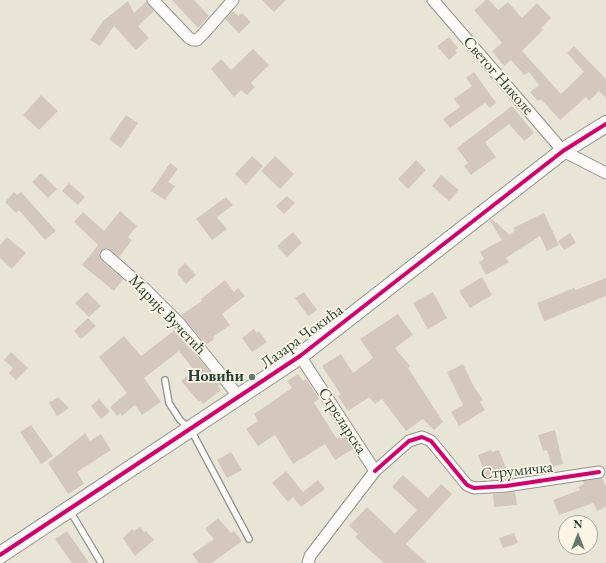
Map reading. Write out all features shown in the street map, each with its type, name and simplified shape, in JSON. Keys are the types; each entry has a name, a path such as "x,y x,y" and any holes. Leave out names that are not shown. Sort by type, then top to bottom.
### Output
{"street":[{"path":"153,0 188,38 195,40 204,33 233,0"},
{"name":"Светог Николе","path":"433,0 562,151"},
{"name":"Лазара Чокића","path":"0,555 191,430 300,356 562,151 606,124"},
{"path":"562,151 606,173"},
{"name":"Марије Вучетић","path":"106,255 146,290 180,324 239,397"},
{"name":"Стреларска","path":"300,356 375,471 310,556 308,563"},
{"name":"Струмичка","path":"375,471 409,441 422,437 431,441 467,485 474,488 506,486 599,472"}],"lane":[{"path":"165,380 169,403 180,420 191,430 249,539"},
{"path":"69,509 100,561"}],"building":[{"path":"172,0 194,0 209,16 198,28"},
{"path":"262,0 286,0 274,12"},
{"path":"486,0 489,0 498,10 508,2 522,18 537,3 551,18 541,28 543,30 522,51 561,94 584,72 567,53 574,46 606,79 606,98 599,91 589,101 586,97 560,120 541,99 538,101 530,92 539,85 529,72 524,75 511,60 504,66 492,51 502,43 474,10"},
{"path":"128,1 134,13 146,2 154,11 138,26 149,38 136,50 114,26 100,46 90,40 103,21"},
{"path":"233,11 238,16 242,13 251,22 239,33 225,19"},
{"path":"449,37 458,48 455,50 457,53 449,60 437,46"},
{"path":"253,49 269,65 251,83 255,87 247,95 241,90 234,97 211,69 221,59 231,70"},
{"path":"474,72 496,103 490,108 485,103 450,128 443,119 460,107 454,99 472,86 466,78"},
{"path":"41,95 58,111 39,130 23,115"},
{"path":"512,106 534,133 524,141 509,124 485,142 496,157 471,175 464,166 468,163 457,148"},
{"path":"126,115 138,123 121,148 109,139"},
{"path":"252,156 263,166 246,185 235,174"},
{"path":"275,156 294,174 280,189 261,171"},
{"path":"416,160 426,170 408,189 398,179"},
{"path":"170,163 178,169 168,182 175,186 165,200 151,191"},
{"path":"41,173 57,189 48,198 32,182"},
{"path":"441,175 459,190 449,201 432,186"},
{"path":"69,183 85,197 78,205 62,191"},
{"path":"14,192 17,195 21,192 56,231 45,240 19,210 16,213 5,202"},
{"path":"287,196 295,203 284,214 276,206"},
{"path":"226,197 233,205 217,217 227,229 212,240 196,219"},
{"path":"120,211 137,226 128,237 132,240 119,257 107,248 103,249 99,253 101,260 123,279 114,291 82,265 98,245 74,222 83,212 104,231"},
{"path":"544,213 559,245 547,251 540,236 506,258 509,262 486,275 479,262 484,259 480,252 502,240 490,221 492,219 510,235 515,230 513,228"},
{"path":"293,232 302,243 287,257 277,246"},
{"path":"570,233 576,243 564,250 558,241"},
{"path":"7,237 26,253 12,269 0,258 0,245"},
{"path":"185,263 196,275 186,284 178,274 178,270"},
{"path":"482,277 492,295 470,308 459,291"},
{"path":"606,278 606,296 544,321 537,303 574,288 576,290"},
{"path":"225,280 234,292 238,288 245,296 222,314 230,325 213,337 214,339 206,345 181,315 202,301 201,299"},
{"path":"87,292 101,306 89,317 75,303"},
{"path":"304,292 317,310 308,316 295,298"},
{"path":"433,292 447,318 428,329 413,303"},
{"path":"398,314 413,335 395,348 410,366 408,368 443,422 434,430 423,419 406,431 382,399 375,404 369,397 348,411 338,396 341,395 322,366 341,354 353,373 373,358 360,339"},
{"path":"88,318 96,326 81,339 74,331"},
{"path":"254,329 257,333 259,331 267,342 252,352 242,338"},
{"path":"175,330 220,384 218,386 221,390 203,404 200,400 199,402 181,381 194,370 179,351 144,378 161,402 142,415 135,405 122,416 120,413 117,416 110,407 127,393 99,357 124,336 141,356"},
{"path":"11,352 28,368 16,380 9,373 13,368 4,360"},
{"path":"463,364 474,387 483,400 480,402 485,410 459,426 451,412 463,405 447,372"},
{"path":"298,374 303,381 306,379 319,399 314,403 337,439 343,435 353,449 335,460 325,444 293,464 275,435 258,446 246,429 258,421 254,414 292,388 287,381"},
{"path":"58,397 69,408 57,416 49,403"},
{"path":"99,399 110,412 101,419 91,406"},
{"path":"31,425 53,456 41,464 20,432"},
{"path":"555,430 563,464 552,467 547,450 543,451 538,435"},
{"path":"85,433 90,441 101,434 111,450 77,472 84,484 68,494 48,463"},
{"path":"491,450 492,452 499,450 510,478 487,480 478,455"},
{"path":"231,452 242,470 227,478 217,460"},
{"path":"286,471 303,492 318,480 325,489 301,507 293,497 288,502 272,483"},
{"path":"403,475 428,498 441,484 452,494 406,544 427,563 384,563 355,537 358,534 349,526 367,507 395,534 417,510 392,487"},
{"path":"602,478 606,487 606,507 597,511 593,503 559,515 553,500 580,490 578,487 584,484 583,481"},
{"path":"515,492 517,505 494,507 493,494"},
{"path":"218,518 231,533 234,531 242,541 212,563 199,563 192,554 214,539 205,529"},
{"path":"140,527 154,540 135,556 123,538 132,529 134,531"},
{"path":"67,531 89,563 72,563 55,539"},
{"path":"514,533 518,543 503,548 499,538"}],"cycle path":[{"path":"0,555 300,356 563,151 606,124"},
{"path":"375,471 409,441 422,437 431,441 467,485 474,488 506,486 599,472"}],"place":[{"name":"Новићи","path":"252,377"}]}
